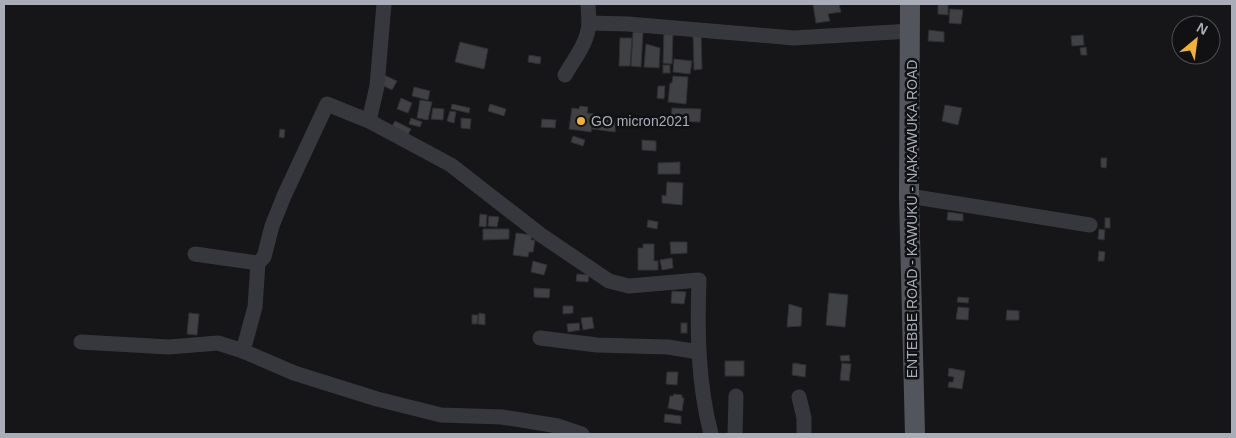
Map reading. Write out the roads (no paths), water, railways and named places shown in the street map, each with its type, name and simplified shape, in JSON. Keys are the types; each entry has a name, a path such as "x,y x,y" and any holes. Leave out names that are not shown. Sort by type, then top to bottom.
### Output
{"main road":[{"name":"ENTEBBE ROAD - KAWUKU - NAKAWUKA ROAD","path":"910,4 912,31 909,196 915,434"}],"street":[{"path":"369,121 377,86 384,4"},
{"path":"564,75 583,45 588,33 588,4"},
{"path":"588,23 628,24 794,38 912,31"},
{"path":"243,351 255,307 258,263 264,258 272,226 284,196 327,104 369,121 451,165 541,235 609,281 629,286 700,280 699,352 701,386 711,434"},
{"path":"909,196 1090,225"},
{"path":"195,254 258,263"},
{"path":"540,338 597,346 668,347 699,352"},
{"path":"81,342 169,347 218,343 243,351 294,373 377,399 442,415 502,417 558,426 582,434"},
{"path":"735,434 736,396"},
{"path":"799,397 804,418 804,434"}],"place":[{"name":"GO micron2021","path":"581,121"}]}
